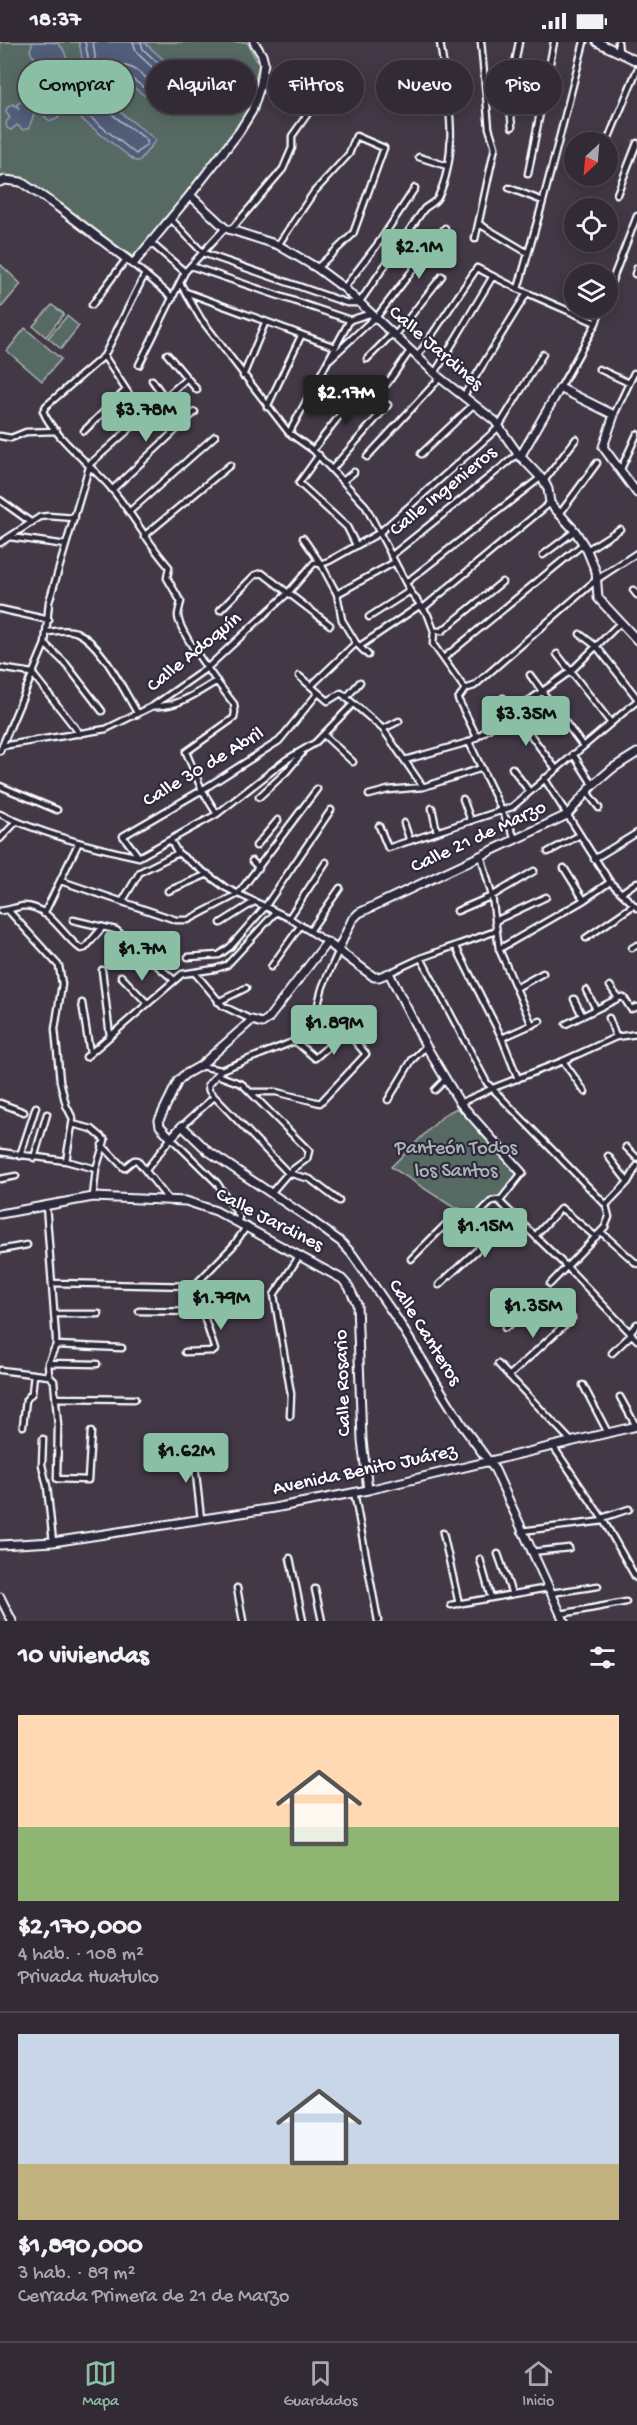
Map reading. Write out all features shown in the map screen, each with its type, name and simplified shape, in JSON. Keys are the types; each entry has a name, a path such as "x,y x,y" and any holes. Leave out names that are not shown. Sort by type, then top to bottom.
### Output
{"street":[{"path":"133,264 239,132 252,111 261,83 264,63 254,42"},
{"path":"170,218 203,253 347,303 359,303 424,209 438,197 447,166 451,130 440,42"},
{"path":"475,239 495,147 489,128 481,42"},
{"path":"512,127 509,96 519,42"},
{"path":"528,174 554,42"},
{"path":"518,289 584,42"},
{"path":"597,42 637,61"},
{"path":"618,42 619,52"},
{"path":"611,132 637,70"},
{"path":"139,364 185,272 283,169 292,148 292,136 308,114"},
{"path":"278,245 314,192 349,154 356,136 384,148 353,234 316,268"},
{"path":"617,194 637,143"},
{"path":"418,157 447,166"},
{"path":"0,182 5,180 21,182 127,258 173,298"},
{"path":"344,288 380,241 415,188"},
{"path":"509,188 543,201"},
{"name":"Calle Jardines","path":"190,195 228,229 278,245 344,288 438,376 495,421 519,456 542,480 548,489 550,503 575,531 585,547 596,572 598,598 637,640"},
{"path":"618,265 637,216"},
{"path":"479,224 528,253"},
{"path":"328,361 373,317 445,228"},
{"path":"151,243 185,272"},
{"path":"92,305 127,258"},
{"path":"191,266 350,320 373,317"},
{"path":"417,357 477,268 526,293 597,323"},
{"path":"145,274 104,356 44,408 44,413 57,431 112,490 169,567 167,578 181,602 178,616 181,625 207,668 234,704 234,718 186,752 202,790 217,814"},
{"path":"367,359 393,336 441,276"},
{"path":"367,457 438,376 493,276"},
{"path":"180,283 201,319 267,407 289,433 319,455 365,505 410,591 428,615 434,631 433,644 445,657 465,688"},
{"path":"185,292 335,347"},
{"path":"463,397 526,293"},
{"name":"Calle Ingenieros","path":"391,556 519,456 598,318"},
{"path":"289,433 350,320"},
{"path":"243,376 265,323"},
{"path":"267,407 301,336"},
{"path":"387,384 410,351"},
{"path":"167,354 197,390"},
{"name":"Calle Adoquín","path":"1,748 106,729 153,706 207,668 288,593 314,563 321,564 379,533 498,428 543,354"},
{"path":"104,356 144,417"},
{"path":"599,369 629,383"},
{"path":"634,373 614,415 603,447 637,493"},
{"path":"1,748 3,738 45,644 48,632 49,602 90,464 186,379"},
{"path":"152,380 165,398"},
{"path":"313,450 358,391 344,383"},
{"path":"560,388 614,415"},
{"path":"84,431 126,390"},
{"path":"332,469 388,405"},
{"path":"421,454 473,405"},
{"path":"112,490 195,412"},
{"path":"0,436 10,438 26,432 57,431"},
{"path":"621,471 637,434"},
{"path":"129,512 215,436"},
{"path":"407,582 542,480 576,439"},
{"path":"319,455 299,483 347,527 356,545"},
{"path":"559,515 597,463"},
{"path":"144,536 230,465"},
{"path":"343,481 354,472"},
{"path":"0,500 32,523"},
{"path":"310,686 358,645 421,607 550,503"},
{"path":"0,543 44,516 75,518"},
{"path":"445,657 585,547 620,529"},
{"path":"543,555 575,531"},
{"path":"0,534 8,538 66,545"},
{"path":"303,538 321,564 337,594 342,620 358,645 368,655"},
{"path":"477,737 458,699 465,688 474,686 596,580 637,553"},
{"path":"337,594 394,562"},
{"path":"220,610 255,575 262,573 330,625"},
{"path":"434,631 442,631 502,582"},
{"path":"633,590 637,595"},
{"path":"369,617 410,591"},
{"path":"0,609 49,620"},
{"path":"405,760 469,742 477,737 571,671 620,623"},
{"path":"631,634 637,628"},
{"path":"48,632 70,631 86,639 104,658 138,714"},
{"path":"379,826 388,848 512,807 637,699 597,647 580,634"},
{"path":"45,644 66,664 102,711"},
{"path":"557,654 611,723"},
{"path":"0,668 32,674 80,734"},
{"path":"530,675 583,746"},
{"path":"299,676 328,701 339,693 383,729 423,787"},
{"path":"153,706 168,707 176,704 217,681"},
{"path":"346,698 360,682"},
{"name":"Calle 30 de Abril","path":"139,857 123,836 202,790 279,741 318,693"},
{"path":"503,698 556,769"},
{"path":"0,814 78,844 139,857 217,814 286,760 303,751 324,735 353,704"},
{"path":"383,729 399,721"},
{"path":"324,735 352,762"},
{"path":"469,742 516,840"},
{"path":"259,797 286,772 303,751"},
{"name":"Calle 21 de Marzo","path":"221,1070 295,1041 304,1035 312,1024 323,988 352,920 359,913 567,815 593,785 613,768 637,753"},
{"path":"573,754 593,785"},
{"path":"369,795 388,790 423,787 482,768"},
{"path":"512,768 529,791"},
{"path":"544,778 610,882 636,906 586,938"},
{"path":"0,786 57,810"},
{"path":"61,880 182,922 238,894 260,868 299,810 317,789"},
{"path":"587,792 599,808"},
{"path":"463,799 471,821"},
{"path":"432,808 437,832"},
{"path":"188,957 219,955 230,947 265,907 331,810"},
{"path":"256,846 278,820"},
{"path":"0,839 16,822"},
{"path":"404,823 410,841"},
{"path":"267,833 277,843"},
{"path":"594,859 637,833"},
{"path":"548,852 580,835"},
{"path":"171,841 178,853 238,894 290,918 374,976 379,977 420,957 456,947 496,930"},
{"path":"44,914 78,844"},
{"path":"122,902 140,872 178,853"},
{"path":"481,855 492,896 499,949 532,1025"},
{"path":"252,861 260,868"},
{"path":"290,918 326,862"},
{"path":"564,868 584,900"},
{"path":"457,911 492,896 534,872"},
{"path":"168,891 208,874"},
{"path":"499,949 584,900 610,882"},
{"path":"621,893 637,882"},
{"path":"310,931 340,888"},
{"path":"495,921 546,897"},
{"path":"221,923 254,902"},
{"path":"0,911 26,906 44,914 81,949 85,948 102,928"},
{"path":"8,910 59,966 62,984 55,1029 60,1081 66,1105 73,1119 66,1161"},
{"path":"82,1003 88,1055 186,972 195,973 227,965 276,912"},
{"path":"73,920 116,930 174,980"},
{"path":"271,967 301,925"},
{"path":"195,973 218,1002 262,1023 268,1019 327,942"},
{"path":"632,948 637,945"},
{"path":"456,947 502,1038 518,1079"},
{"path":"420,957 487,1083 606,1205 608,1220 601,1232 550,1284"},
{"path":"102,970 110,1036"},
{"path":"389,973 426,1046 460,1103 522,1173 500,1201"},
{"path":"516,988 543,973"},
{"path":"121,976 147,1003"},
{"path":"610,986 618,998"},
{"path":"218,1002 246,988"},
{"path":"586,990 596,1009"},
{"path":"566,1024 618,998 624,998 631,1009 637,1007"},
{"path":"574,999 582,1015"},
{"path":"609,1018 616,1037"},
{"path":"200,1066 252,1020"},
{"path":"502,1038 540,1022"},
{"path":"250,1092 276,1092 320,1103 365,1056 363,1049 346,1031 315,1058 295,1041"},
{"path":"460,1103 616,1037 637,1034"},
{"path":"388,1101 412,1060 426,1046"},
{"path":"563,1061 585,1092"},
{"path":"238,1222 239,1216 218,1183 159,1125 159,1120 178,1081 192,1068 200,1066 221,1070 207,1086 214,1097 288,1173 310,1179 339,1201"},
{"path":"217,1075 239,1082 310,1154 304,1162 288,1173 271,1193"},
{"path":"435,1090 445,1080"},
{"path":"146,1170 182,1126 214,1097"},
{"path":"0,1103 24,1112"},
{"path":"20,1156 36,1107"},
{"path":"34,1158 47,1114"},
{"path":"72,1124 93,1130 105,1140 96,1169 93,1197"},
{"name":"Calle Canteros","path":"182,1126 208,1151 341,1242 352,1254 397,1319 462,1425 495,1470 562,1618"},
{"path":"102,1145 124,1167 135,1160 146,1170 168,1199"},
{"path":"626,1147 637,1158"},
{"path":"0,1152 66,1161 96,1169"},
{"path":"608,1156 628,1182"},
{"path":"606,1205 628,1182 637,1166"},
{"path":"0,1179 16,1176"},
{"name":"Calle Jardines","path":"0,1214 93,1197 168,1199 201,1204 247,1226 342,1278"},
{"path":"411,1259 458,1212 473,1220 492,1201 500,1201 637,1340"},
{"path":"46,1205 56,1345 48,1363 49,1376"},
{"path":"535,1236 561,1208 596,1237"},
{"path":"439,1286 514,1216"},
{"path":"53,1283 194,1286 233,1246 247,1226"},
{"path":"601,1232 637,1264"},
{"path":"0,1250 27,1245"},
{"path":"290,1416 291,1394 274,1295 300,1255"},
{"name":"Calle Rosario","path":"342,1278 357,1304 362,1440 368,1490"},
{"path":"185,1352 215,1351 194,1286"},
{"path":"505,1328 538,1299 565,1325"},
{"path":"140,1311 202,1312"},
{"path":"54,1314 99,1314"},
{"path":"509,1376 572,1318"},
{"path":"612,1353 637,1324"},
{"path":"56,1345 122,1348"},
{"path":"48,1363 97,1364"},
{"path":"498,1364 572,1442"},
{"path":"0,1370 49,1376 54,1381 57,1398 57,1479 88,1480 90,1432"},
{"path":"23,1426 26,1400 32,1394 34,1374"},
{"path":"583,1385 609,1434"},
{"path":"620,1397 636,1428"},
{"path":"57,1398 135,1399"},
{"name":"Avenida Benito Juárez","path":"0,1545 53,1542 368,1490 636,1428"},
{"path":"44,1439 42,1465 47,1486 53,1542"},
{"path":"553,1446 603,1520 636,1578"},
{"path":"193,1447 201,1519"},
{"path":"354,1492 378,1620 370,1621"},
{"path":"521,1531 603,1520 628,1509"},
{"path":"443,1533 459,1604"},
{"path":"531,1552 569,1548"},
{"path":"498,1554 512,1594"},
{"path":"290,1558 303,1621"},
{"path":"480,1559 491,1598"},
{"path":"451,1605 512,1594 598,1586"},
{"path":"237,1588 243,1621"},
{"path":"315,1589 322,1621"},
{"path":"0,1597 12,1621"},
{"path":"562,1618 626,1602"}],"green space":[{"path":"0,42 247,42 259,65 256,76 256,60 146,60 146,114 245,114 241,122 136,258 13,180 0,181"},
{"path":"0,264 21,284 0,309"},
{"path":"52,305 64,314 46,337 33,326"},
{"path":"67,316 79,326 61,349 48,338"},
{"path":"25,328 61,359 42,381 7,351"},
{"name":"Panteón Todos los Santos","path":"461,1106 522,1173 500,1201 473,1220 391,1167 445,1114"}],"water":[{"path":"33,42 57,43 63,49 66,60 37,59 30,50"},
{"path":"79,42 144,42 164,60 146,60 146,96 134,88 134,60 82,60"},
{"path":"13,104 18,109 18,114 34,114 29,128 23,130 17,125 11,130 7,128 6,122 10,118 6,112 7,108"},
{"path":"44,114 61,114 51,121"},
{"path":"80,114 123,114 156,140 139,161 135,161 80,118"}]}
